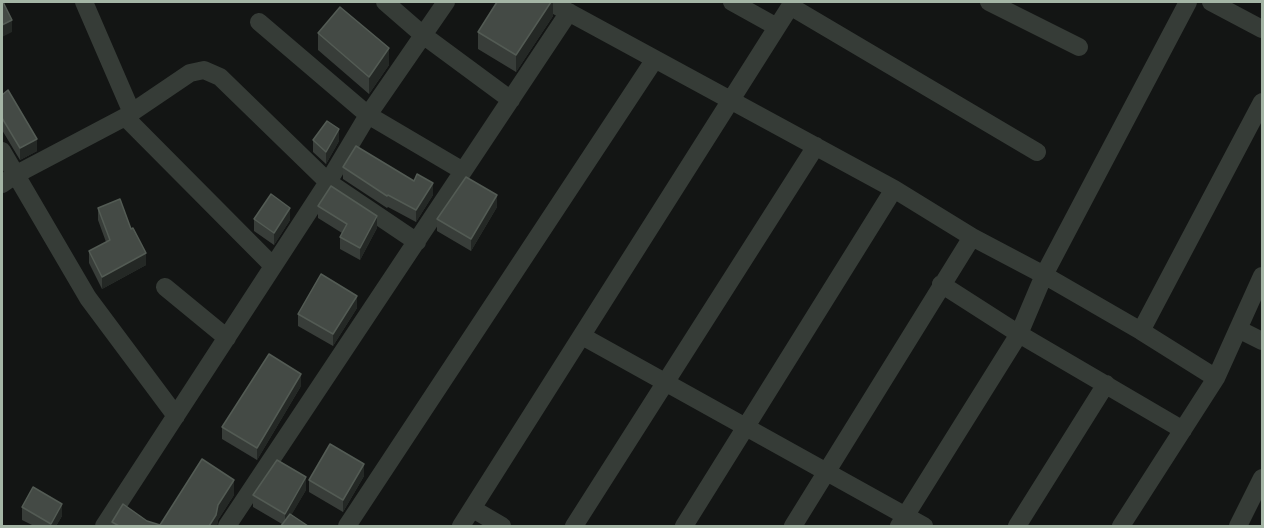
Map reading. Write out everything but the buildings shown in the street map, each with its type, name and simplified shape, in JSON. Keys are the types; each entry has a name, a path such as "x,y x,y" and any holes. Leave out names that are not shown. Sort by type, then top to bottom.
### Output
{"street":[{"path":"84,2 128,115 273,266"},
{"path":"385,2 423,35 511,100"},
{"path":"104,526 328,182 368,115 446,2"},
{"path":"550,2 894,189 972,237 1141,331 1216,378"},
{"path":"732,2 777,27"},
{"path":"989,2 1079,47"},
{"path":"903,521 1019,334 1044,275 1188,2"},
{"path":"1211,2 1263,29"},
{"path":"462,526 791,4 1037,152"},
{"path":"227,526 569,12"},
{"path":"259,22 368,115 463,171"},
{"path":"347,526 655,59"},
{"path":"8,179 128,115 190,73 204,70 220,77 328,182 417,242"},
{"path":"1141,331 1263,102"},
{"path":"574,526 816,146"},
{"path":"2,151 8,179 88,298 176,416"},
{"path":"684,526 894,189"},
{"path":"793,526 972,237"},
{"path":"1120,526 1216,378 1263,276"},
{"path":"941,284 1019,334 1183,430"},
{"path":"165,287 227,338"},
{"path":"1238,329 1263,341"},
{"path":"582,336 826,471 903,521 924,526"},
{"path":"1017,526 1106,384"},
{"path":"1238,526 1263,478"},
{"path":"120,503 136,515"},
{"path":"473,509 502,526"}]}
